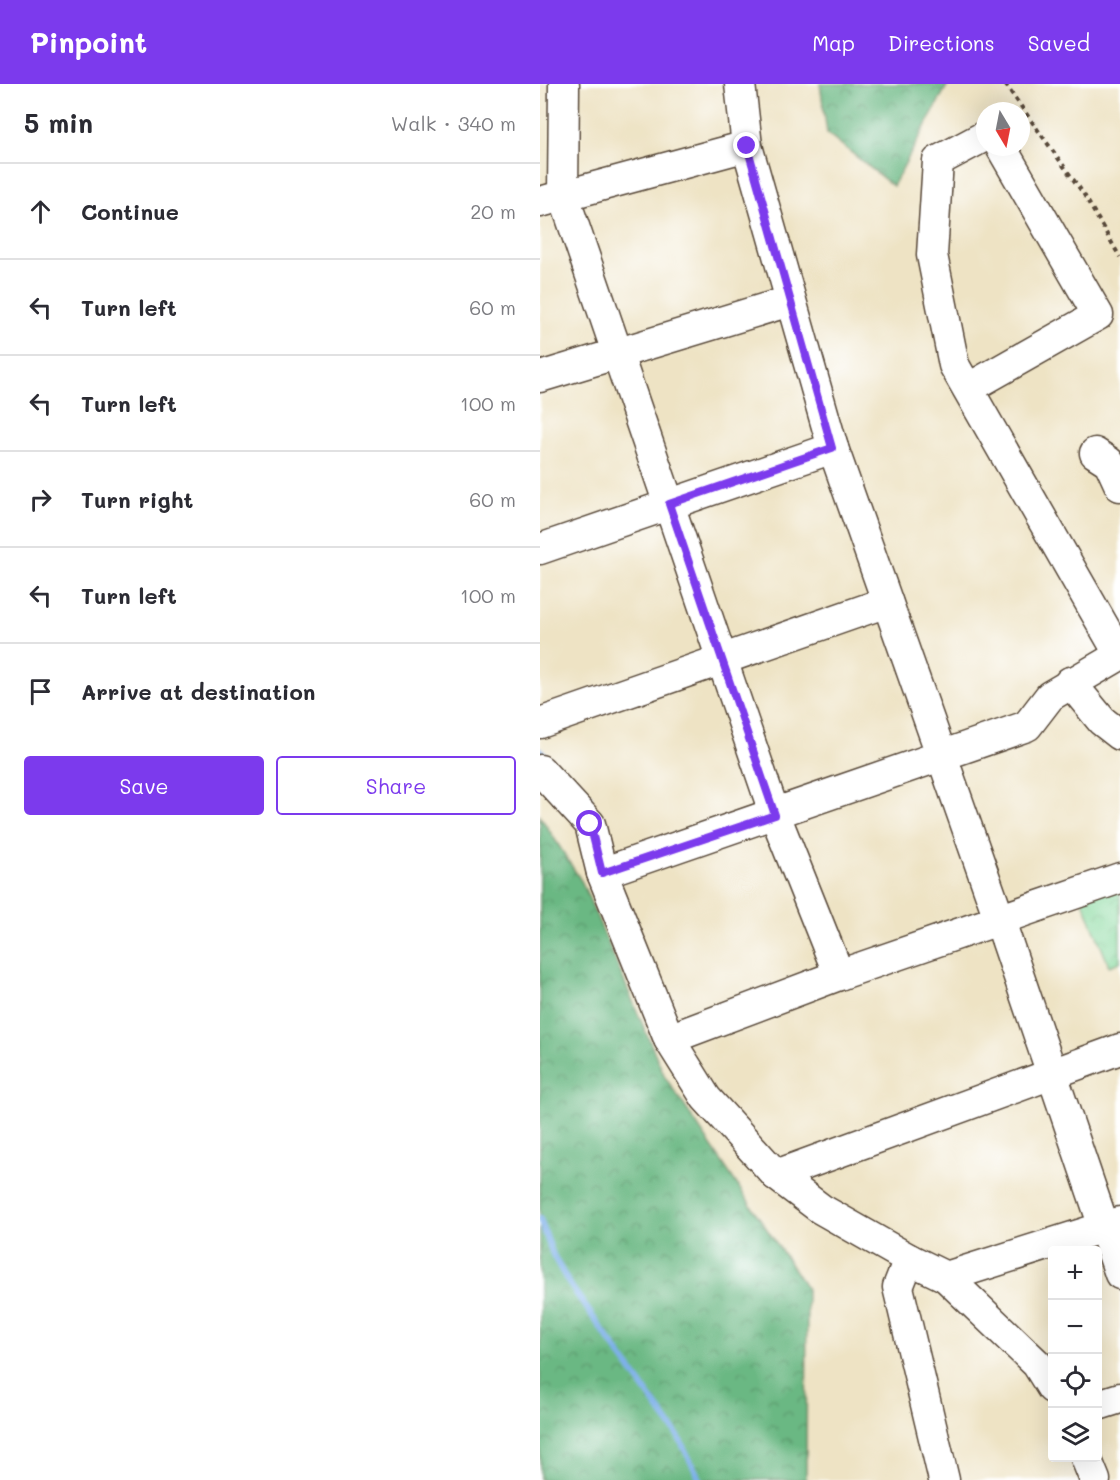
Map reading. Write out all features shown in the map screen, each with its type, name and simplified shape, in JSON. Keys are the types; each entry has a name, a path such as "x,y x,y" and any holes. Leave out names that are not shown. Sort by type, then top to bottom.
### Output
{"street":[{"path":"564,84 552,198 616,352 775,815 839,975"},
{"path":"740,84 747,146 832,448 1053,1074 1112,1225 1120,1274"},
{"path":"602,873 1027,726 1050,696 1070,682 1120,655 954,365 932,255 938,161 976,141"},
{"path":"552,198 747,146"},
{"path":"969,388 1098,315 1006,156"},
{"path":"540,377 616,352 790,301"},
{"path":"540,549 832,448"},
{"path":"1095,453 1109,462 1120,486"},
{"path":"540,723 887,602"},
{"path":"1070,682 1102,722 1120,735"},
{"path":"540,770 590,824 602,873 669,1039 706,1098 776,1175 821,1209 909,1259 946,1277 1037,1364 1048,1380"},
{"path":"669,1039 839,975 1120,878"},
{"path":"776,1175 1120,1049"},
{"path":"946,1277 1112,1225"},
{"path":"909,1259 898,1287 944,1480"},
{"path":"1102,1404 1120,1398"},
{"path":"1088,1462 1095,1480"}],"path":[{"path":"1005,84 1083,193 1120,257"}],"green space":[{"path":"820,84 948,84 893,186 827,133"},
{"path":"540,816 582,882 665,1077 807,1289 806,1480 540,1480"},
{"path":"1120,885 1120,962 1109,966 1082,899"}],"waterway":[{"path":"540,750 549,760"},
{"path":"561,771 589,797"},
{"path":"540,1219 553,1255 568,1282 678,1436 700,1480"}],"route":[{"path":"590,824 602,873 775,815 669,504 832,448 747,146"}]}
